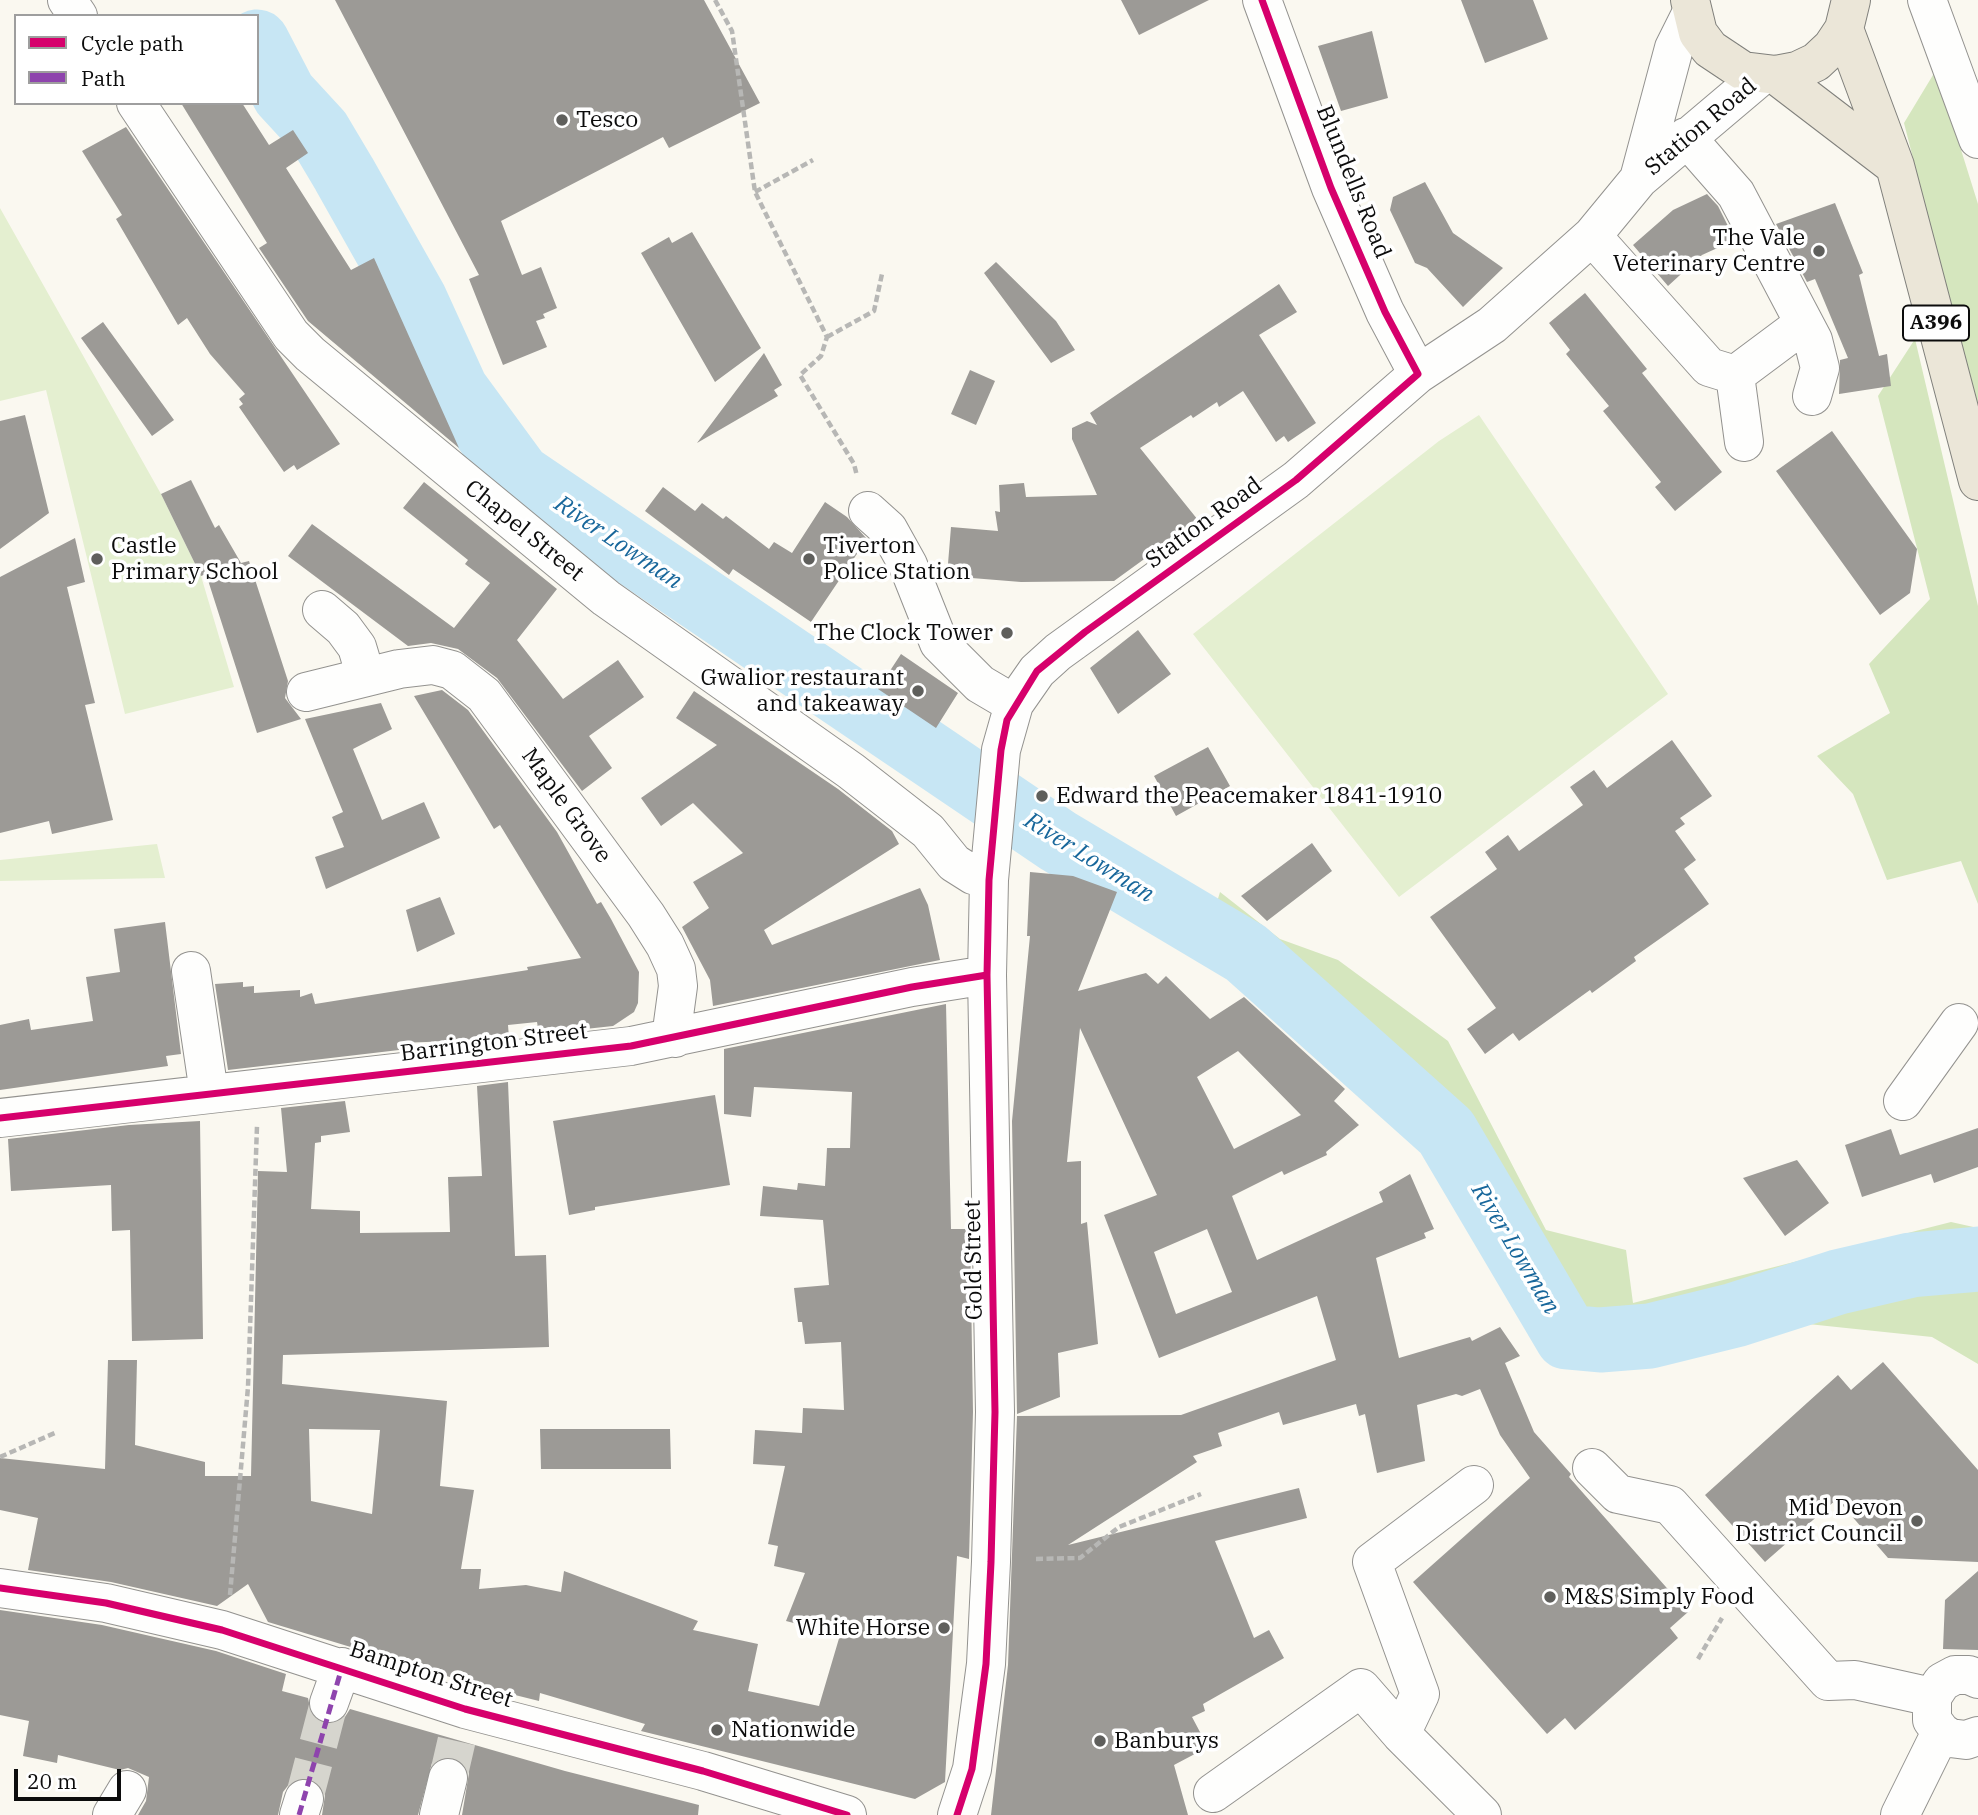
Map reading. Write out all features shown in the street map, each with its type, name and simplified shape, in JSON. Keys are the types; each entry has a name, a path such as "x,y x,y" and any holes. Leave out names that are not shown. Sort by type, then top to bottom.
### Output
{"main road":[{"path":"1690,7 1698,33 1717,55 1743,71 1769,75 1895,166"},
{"name":"A396","path":"1769,75 1797,71 1816,62 1832,47 1847,15"},
{"name":"A396","path":"1847,15 1895,166 1978,481"}],"street":[{"name":"Blundells Road","path":"1262,0 1331,188 1385,312 1418,374"},
{"path":"1927,0 1978,139"},
{"name":"Station Road","path":"1639,179 1674,48 1690,7"},
{"name":"Station Road","path":"1014,704 1037,671 1058,652 1296,480 1418,374 1492,325 1592,236 1639,179 1686,137 1769,75"},
{"name":"Chapel Street","path":"137,105 292,335 310,354 606,598 851,771 928,831 954,863 973,875 989,880"},
{"path":"1686,137 1736,194 1813,340 1820,368 1812,396"},
{"path":"1592,236 1709,368 1735,375"},
{"path":"1735,375 1794,331"},
{"path":"1735,375 1744,442"},
{"path":"868,511 888,529 908,565 939,643 981,684 1014,704"},
{"path":"322,610 343,628 357,646 366,677"},
{"name":"Maple Grove","path":"306,692 399,669 433,665 452,670 484,695 646,915 665,945 676,969 678,986 675,1038"},
{"name":"Gold Street","path":"957,1815 972,1769 986,1664 995,1412 987,975 989,880 1001,750 1014,704"},
{"path":"191,971 209,1093"},
{"name":"Barrington Street","path":"0,1118 209,1093 256,1090 675,1038 912,987 987,975"},
{"path":"1903,1101 1959,1023"},
{"path":"1592,1468 1618,1494 1670,1505 1828,1681 1855,1680 1936,1714 1950,1738 1966,1740 1978,1736"},
{"path":"1401,1734 1420,1694 1372,1562 1474,1485"},
{"name":"Bampton Street","path":"0,1588 106,1603 222,1630 342,1667 461,1724 703,1771 847,1815"},
{"path":"329,1703 342,1667"},
{"path":"1900,1815 1936,1714 1942,1682 1955,1675 1969,1675 1978,1679"},
{"path":"1213,1793 1361,1688 1401,1734 1482,1815"},
{"path":"439,1815 448,1778"}],"path":[{"path":"715,0 732,31 755,192 827,337"},
{"path":"755,192 813,160"},
{"path":"868,511 854,464 800,376 821,356 827,337 874,311 882,274"},
{"path":"222,1630 229,1603 248,1387 257,1143 256,1090"},
{"path":"0,1457 57,1432"},
{"path":"1036,1559 1080,1558 1119,1527 1200,1494"},
{"path":"1698,1660 1742,1585"}],"green space":[{"path":"1936,70 1978,204 1978,411 1904,123"},
{"path":"0,208 161,494 201,576 234,687 125,714 46,390 0,401"},
{"path":"1915,339 1978,606 1978,904 1961,861 1887,880 1853,794 1817,756 1890,713 1869,664 1930,599 1878,396"},
{"path":"1479,415 1668,694 1399,897 1193,634 1439,441"},
{"path":"157,844 165,878 0,881 0,860"},
{"path":"1220,892 1280,939 1338,960 1448,1041 1546,1230 1626,1250 1633,1303 1951,1222 1978,1228 1978,1364 1932,1337 1808,1324 1577,1368 1473,1179 1327,1043 1204,945"}],"building":[{"name":"Tesco","path":"335,0 704,0 760,103 669,148 663,137 501,221 522,275 541,267 557,308 543,314 545,318 536,321 547,347 503,365 469,279 479,275"},
{"path":"1121,0 1209,0 1139,35"},
{"path":"1461,0 1533,0 1548,39 1485,63"},
{"path":"1372,31 1388,98 1341,111 1318,46"},
{"path":"182,105 243,105 269,145 293,130 308,153 286,168 351,270 374,258 459,448 308,321 259,248 267,243"},
{"path":"126,127 340,444 297,470 294,465 284,472 239,407 243,404 239,399 245,394 210,354 187,318 178,325 116,219 122,215 82,151"},
{"path":"1425,182 1453,233 1503,268 1463,307 1427,268 1415,263 1390,210 1393,197"},
{"path":"1707,194 1718,206 1735,240 1702,255 1668,286 1633,245 1673,210"},
{"path":"1835,203 1863,273 1859,275 1879,356 1887,354 1891,386 1839,394 1840,360 1848,358 1815,279 1807,282 1776,224"},
{"path":"692,232 761,348 715,382 641,253 669,237 672,243"},
{"path":"996,262 1056,321 1075,350 1051,363 984,273"},
{"path":"1279,284 1297,312 1259,335 1316,423 1288,442 1284,436 1276,442 1243,391 1219,407 1217,402 1193,418 1191,415 1140,448 1198,520 1114,581 1021,582 947,576 951,527 998,531 995,511 1000,512 999,485 1024,483 1026,497 1097,495 1072,439 1072,428 1087,421 1097,425 1090,413"},
{"path":"1585,293 1647,369 1642,373 1722,472 1675,511 1655,487 1661,482 1603,411 1609,406 1566,354 1570,350 1549,323"},
{"path":"103,322 174,420 152,436 81,338"},
{"path":"764,353 782,385 774,390 778,396 697,443"},
{"path":"970,370 995,381 976,425 951,414"},
{"path":"25,415 49,513 0,549 0,421"},
{"path":"1832,431 1917,549 1910,593 1880,615 1776,471"},
{"path":"191,480 215,528 219,525 241,563 249,561 288,681 285,698 301,719 257,733 206,574 201,576 161,494"},
{"path":"424,482 557,589 517,640 563,699 618,660 644,697 589,736 612,768 582,791 497,678 458,649 431,643 408,646 288,556 312,524 454,628 490,583 465,564 468,560 403,508"},
{"path":"663,487 695,511 702,503 723,519 726,516 769,549 774,542 792,553 825,502 847,517 867,539 811,622 733,569 729,575 645,511"},
{"path":"75,538 85,582 67,587 95,703 85,705 113,820 52,834 49,821 0,833 0,577"},
{"path":"1138,630 1171,674 1118,714 1090,668"},
{"name":"Gwalior restaurant and takeaway","path":"901,654 958,693 936,728 878,689"},
{"path":"442,690 468,710 557,832 597,904 601,902 639,972 638,1003 634,1012 613,1026 539,1034 537,1022 508,1025 509,1038 453,1044 453,1041 399,1043 399,1050 228,1070 215,984 243,982 243,987 254,986 254,993 300,990 300,997 312,993 315,1004 528,970 527,967 581,958 500,825 494,829 414,696"},
{"path":"694,691 838,789 892,831 899,844 764,930 772,945 920,888 928,905 940,960 713,1006 710,980 682,927 709,908 693,882 743,853 693,803 661,826 641,798 717,745 676,718"},
{"path":"381,703 392,729 353,749 382,820 424,802 440,838 326,889 315,857 344,847 332,817 343,812 305,719"},
{"path":"1672,740 1712,796 1680,818 1685,824 1675,831 1696,860 1684,869 1709,904 1634,957 1636,961 1592,993 1590,990 1519,1041 1513,1033 1485,1054 1467,1029 1496,1008 1430,917 1497,869 1485,852 1508,835 1519,851 1583,805 1570,787 1594,770 1607,788"},
{"path":"1208,747 1230,786 1176,816 1154,776"},
{"path":"1312,843 1332,871 1267,921 1241,896"},
{"path":"1030,872 1073,876 1117,892 1078,991 1146,973 1158,984 1166,976 1210,1019 1244,997 1345,1089 1334,1101 1359,1125 1326,1152 1327,1155 1284,1175 1282,1171 1232,1196 1257,1260 1383,1202 1379,1192 1410,1174 1434,1229 1424,1233 1426,1238 1376,1258 1399,1358 1470,1337 1472,1341 1500,1327 1520,1356 1505,1363 1534,1432 1571,1474 1569,1477 1688,1612 1670,1628 1678,1638 1575,1730 1565,1718 1547,1734 1413,1582 1530,1478 1500,1435 1480,1389 1462,1396 1456,1394 1417,1405 1425,1461 1377,1473 1365,1414 1359,1416 1356,1404 1283,1425 1279,1412 1218,1433 1222,1446 1193,1456 1197,1462 1068,1545 1299,1488 1307,1518 1215,1541 1254,1638 1269,1630 1284,1658 1203,1704 1205,1711 1192,1717 1208,1747 1174,1765 1188,1815 991,1815 1008,1665 1017,1416 1181,1415 1336,1360 1317,1296 1159,1358 1104,1215 1157,1195 1080,1028 1067,1162 1081,1161 1081,1224 1087,1222 1098,1344 1058,1353 1060,1397 1017,1414 1012,1121 1030,936 1027,936","holes":["1238,1051 1301,1115 1234,1149 1197,1077","1207,1229 1232,1292 1176,1314 1154,1252"]},
{"path":"440,897 455,934 417,952 406,910"},
{"path":"165,922 181,1054 166,1056 168,1066 0,1090 0,1025 29,1019 31,1030 93,1021 86,977 120,972 114,929"},
{"path":"946,1004 951,1229 970,1229 973,1412 969,1559 957,1556 945,1782 915,1799 641,1731 645,1724 540,1693 539,1701 483,1687 268,1622 248,1584 217,1606 111,1582 28,1570 38,1518 0,1510 0,1458 105,1469 108,1360 137,1360 135,1445 205,1462 205,1476 251,1476 258,1171 287,1172 281,1108 345,1101 350,1132 321,1136 321,1142 315,1143 311,1209 360,1211 360,1233 450,1232 448,1177 482,1176 477,1086 508,1082 515,1256 546,1255 549,1347 283,1355 282,1384 447,1401 440,1486 474,1490 461,1569 481,1569 479,1589 526,1585 561,1592 564,1571 698,1621 693,1630 758,1644 748,1691 819,1706 840,1635 786,1621 805,1573 774,1566 778,1546 768,1544 785,1466 753,1464 755,1430 802,1433 803,1408 844,1410 841,1342 805,1344 802,1322 798,1322 794,1288 829,1285 823,1220 760,1216 763,1186 797,1190 798,1183 825,1186 827,1148 850,1148 852,1092 754,1087 751,1117 724,1114 724,1049","holes":["309,1429 380,1430 372,1514 311,1501"]},
{"path":"715,1095 730,1185 595,1207 595,1210 569,1215 553,1121"},
{"path":"200,1121 203,1339 132,1341 130,1230 112,1231 111,1185 11,1191 8,1139 129,1125"},
{"path":"1978,1128 1978,1167 1934,1183 1931,1174 1862,1197 1845,1145 1891,1129 1900,1155"},
{"path":"1797,1160 1829,1203 1785,1236 1743,1178"},
{"name":"Mid Devon District Council","path":"1883,1362 1978,1470 1978,1562 1888,1558 1837,1499 1765,1562 1705,1495 1838,1375 1851,1390"},
{"path":"540,1429 670,1429 671,1469 541,1469"},
{"path":"1978,1571 1978,1650 1943,1649 1945,1600"},
{"path":"0,1610 102,1625 216,1651 286,1674 282,1691 308,1698 312,1717 322,1724 332,1725 343,1720 350,1709 565,1771 699,1805 698,1815 462,1815 469,1773 464,1763 452,1757 441,1757 432,1763 418,1815 322,1815 325,1795 320,1785 311,1778 300,1778 290,1783 283,1792 278,1815 138,1815 146,1801 149,1777 128,1768 120,1770 58,1755 57,1763 23,1756 29,1721 0,1715"}],"waterway":[{"name":"River Lowman","path":"259,46 284,94 319,132 344,174 415,300 456,390 519,476 1058,841 1246,953 1446,1132 1567,1337 1600,1340 1650,1336 1735,1315 1838,1282 1911,1265 1978,1259"}],"tunnel":[{"path":"304,1799 329,1703"},
{"path":"448,1778 457,1739"}],"marked path":[{"path":"299,1815 342,1667"}],"cycle path":[{"path":"957,1815 972,1769 986,1664 991,1562 995,1412 987,975 989,880 1001,750 1007,720 1037,671 1085,632 1296,480 1418,374 1385,312 1331,188 1262,0"},
{"path":"0,1118 631,1046 912,987 987,975"},
{"path":"0,1588 106,1603 222,1630 465,1709 703,1771 847,1815"}],"place":[{"name":"Tesco","path":"562,120"},
{"name":"The Vale Veterinary Centre","path":"1819,251"},
{"name":"Castle Primary School","path":"97,559"},
{"name":"Tiverton Police Station","path":"809,559"},
{"name":"The Clock Tower","path":"1007,633"},
{"name":"Gwalior restaurant and takeaway","path":"918,691"},
{"name":"Edward the Peacemaker 1841-1910","path":"1042,796"},
{"name":"Mid Devon District Council","path":"1917,1521"},
{"name":"M&S Simply Food","path":"1550,1597"},
{"name":"White Horse","path":"944,1628"},
{"name":"Nationwide","path":"717,1730"},
{"name":"Banburys","path":"1100,1741"}]}
